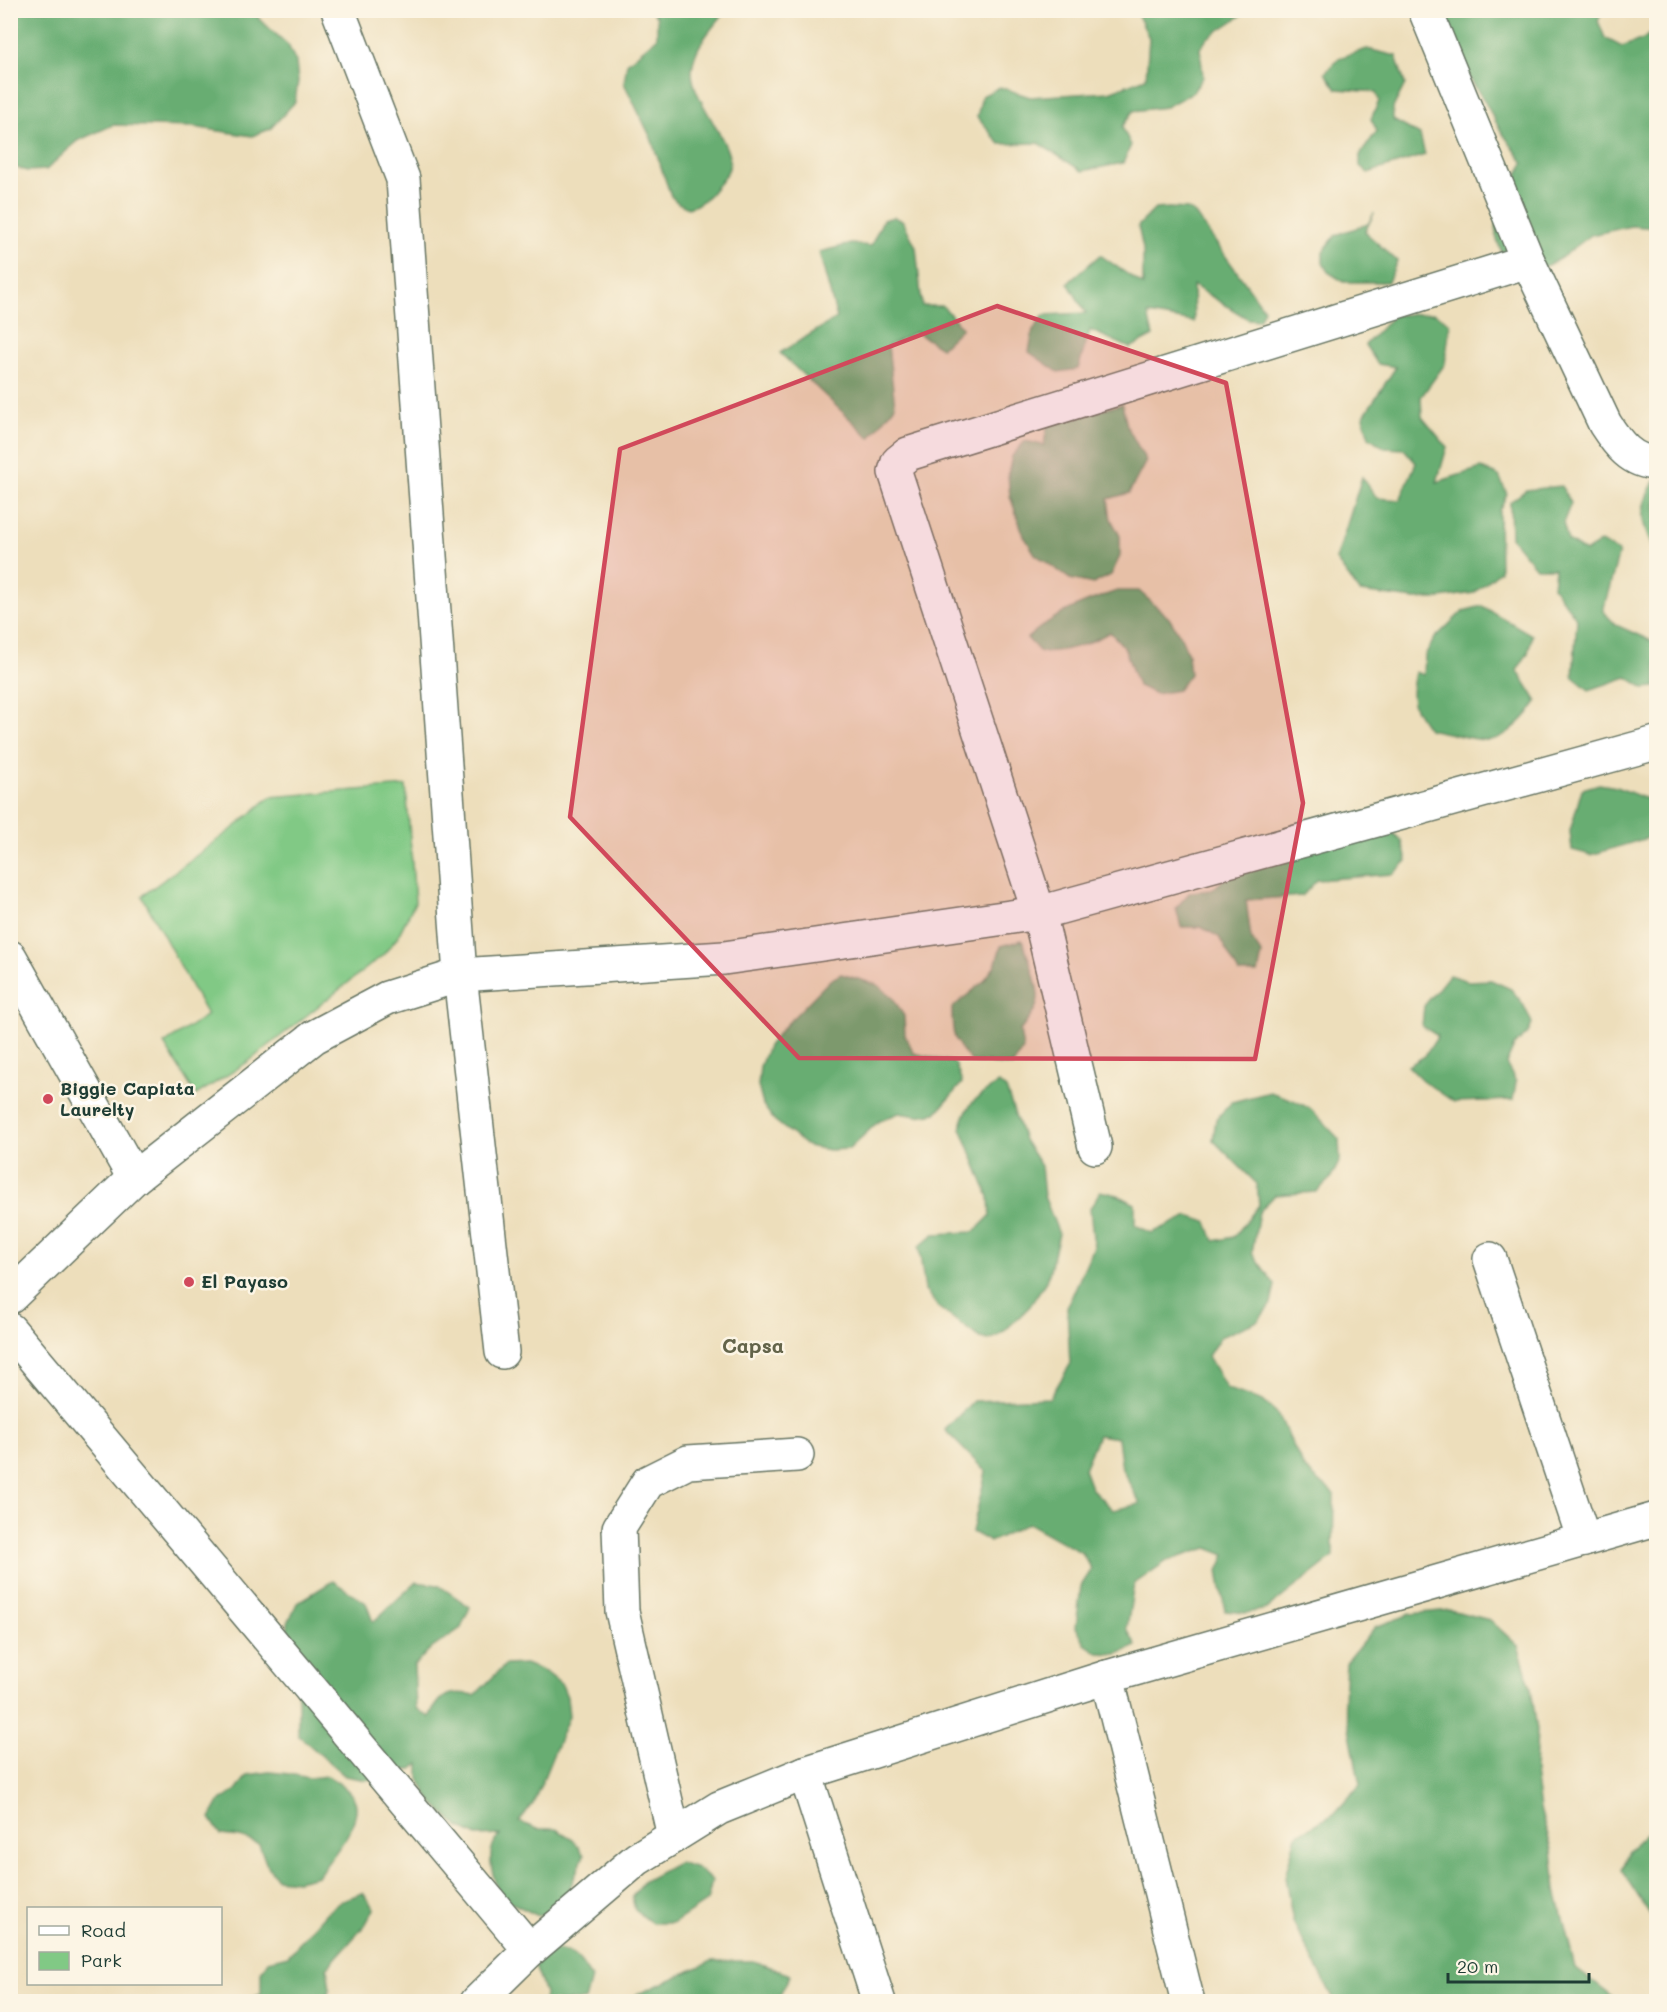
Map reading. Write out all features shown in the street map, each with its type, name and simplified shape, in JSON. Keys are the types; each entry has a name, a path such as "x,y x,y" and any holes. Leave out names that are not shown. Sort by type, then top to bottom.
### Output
{"street":[{"path":"339,10 403,179 460,975 502,1352"},
{"path":"1425,10 1528,261 1605,424 1619,446 1633,457 1656,463"},
{"path":"1095,1147 1038,913 895,472 898,462 908,453 1528,261"},
{"path":"10,1297 134,1178 314,1037 387,998 460,975 724,958 1038,913 1656,743"},
{"path":"10,957 134,1178"},
{"path":"1490,1259 1584,1540"},
{"path":"10,1330 530,1950"},
{"path":"674,1836 622,1611 619,1528 648,1482 688,1462 797,1455"},
{"path":"477,2001 530,1950 638,1859 719,1808 805,1773 1107,1677 1656,1519"},
{"path":"1107,1677 1188,2001"},
{"path":"805,1773 879,2001"}],"highlighted area":[{"path":"997,306 1226,383 1303,803 1255,1059 799,1058 570,817 620,449"}],"green space":[{"path":"11,10 260,11 258,18 288,45 296,62 298,81 295,102 270,129 252,136 193,127 113,125 77,141 46,170 27,171 11,166"},
{"path":"652,11 726,11 700,45 692,70 693,82 698,94 726,147 729,168 724,178 707,197 688,208 671,196 651,138 624,83 627,63 657,38 657,18"},
{"path":"1136,11 1248,11 1206,39 1200,48 1203,77 1193,92 1166,107 1133,111 1122,127 1131,145 1123,163 1082,171 1038,143 1000,144 977,117 982,96 1000,87 1030,97 1109,92 1146,78 1149,38"},
{"path":"1430,11 1603,11 1598,21 1605,38 1622,47 1643,39 1656,30 1656,228 1631,226 1591,235 1558,260 1541,268 1504,258 1497,240 1497,221 1504,200 1524,163 1501,131 1449,47"},
{"path":"1367,49 1396,56 1405,84 1393,108 1393,120 1420,135 1425,155 1368,173 1360,166 1360,155 1377,131 1371,119 1379,101 1376,92 1337,89 1325,73 1339,58"},
{"path":"1155,209 1188,209 1195,214 1264,309 1259,320 1248,319 1193,285 1194,322 1148,314 1153,336 1130,348 1090,330 1078,369 1058,372 1029,352 1033,330 1044,315 1086,313 1068,283 1100,255 1143,285 1143,249 1138,226"},
{"path":"1374,213 1365,232 1397,261 1388,282 1344,282 1328,272 1323,263 1323,252 1336,235 1368,224"},
{"path":"894,217 903,221 916,247 922,306 943,306 962,328 941,348 916,332 888,346 895,406 870,438 780,353 837,318 819,252 851,244 871,246 883,220"},
{"path":"1435,313 1450,324 1445,364 1421,397 1422,417 1447,447 1437,482 1481,468 1499,476 1507,494 1499,511 1500,571 1474,593 1434,599 1414,599 1360,592 1336,560 1362,477 1377,498 1400,500 1416,463 1404,449 1385,448 1369,437 1363,417 1396,367 1378,364 1365,345 1394,315"},
{"path":"1122,404 1127,426 1146,461 1129,493 1108,499 1111,519 1120,536 1120,556 1111,575 1093,584 1070,579 1035,554 1024,536 1010,496 1008,475 1012,456 1025,441 1044,445 1047,426"},
{"path":"1655,480 1656,555 1643,518 1645,502"},
{"path":"1561,486 1571,503 1563,523 1568,541 1585,552 1601,542 1619,552 1603,611 1616,625 1656,643 1656,687 1644,688 1627,677 1589,690 1573,677 1577,619 1553,587 1555,568 1536,568 1511,538 1510,502 1526,490"},
{"path":"1117,591 1139,591 1169,618 1181,637 1188,654 1190,674 1178,690 1156,694 1138,686 1124,647 1110,632 1076,647 1050,652 1040,652 1027,638 1069,610"},
{"path":"1482,606 1532,635 1528,653 1517,670 1537,702 1516,726 1504,735 1490,740 1428,729 1413,702 1412,689 1415,672 1424,675 1425,655 1435,638 1463,611"},
{"path":"1599,784 1617,787 1654,802 1657,819 1654,836 1591,855 1572,850 1570,831 1582,789"},
{"path":"406,786 415,902 397,938 383,955 248,1062 196,1095 164,1044 207,1015 142,896 235,827 270,797"},
{"path":"1388,829 1402,841 1407,861 1393,874 1317,880 1302,896 1246,900 1251,938 1262,954 1258,973 1239,973 1219,937 1201,927 1181,927 1176,908 1190,892 1212,890 1243,862"},
{"path":"1022,940 1038,991 1038,1002 1034,1011 1020,1031 1023,1049 1012,1066 971,1061 960,1048 955,1037 952,1008 983,982 995,966 1001,946"},
{"path":"841,974 878,985 893,998 904,1016 905,1035 914,1053 955,1063 962,1083 936,1113 917,1116 899,1113 879,1121 849,1149 829,1150 807,1146 774,1120 763,1105 758,1086 760,1067 768,1046 830,980"},
{"path":"1449,975 1468,981 1491,980 1511,989 1523,1004 1532,1023 1528,1033 1514,1046 1506,1064 1516,1082 1513,1100 1454,1102 1422,1080 1408,1066 1425,1056 1438,1036 1422,1026 1424,1006"},
{"path":"999,1083 1006,1089 1024,1140 1041,1166 1044,1196 1059,1234 1048,1278 1030,1306 1000,1335 989,1340 980,1338 939,1308 925,1290 919,1247 934,1234 974,1232 990,1216 989,1197 961,1128 966,1112 974,1101"},
{"path":"1270,1092 1311,1109 1339,1139 1340,1160 1331,1178 1316,1192 1275,1195 1259,1212 1252,1253 1275,1285 1271,1304 1258,1321 1220,1337 1208,1356 1227,1389 1263,1401 1278,1414 1304,1468 1334,1494 1333,1557 1267,1609 1246,1613 1225,1611 1218,1571 1225,1555 1207,1548 1167,1561 1134,1584 1127,1628 1136,1646 1118,1654 1098,1653 1085,1644 1076,1627 1081,1586 1092,1569 1082,1553 1028,1523 990,1542 972,1532 986,1472 945,1430 973,1401 1050,1398 1070,1365 1067,1307 1094,1247 1090,1209 1100,1191 1118,1195 1135,1204 1135,1225 1152,1233 1188,1216 1207,1222 1214,1241 1234,1237 1259,1205 1257,1184 1213,1140 1216,1119 1232,1102","holes":["1098,1435 1118,1438 1122,1469 1140,1504 1113,1510 1091,1488 1084,1469"]},
{"path":"333,1581 366,1603 373,1622 416,1582 438,1585 470,1607 461,1628 428,1651 414,1666 416,1708 429,1717 438,1703 447,1696 459,1693 475,1695 505,1665 526,1664 547,1673 562,1685 567,1697 569,1716 533,1804 519,1822 537,1829 556,1829 573,1839 584,1855 560,1911 538,1916 500,1897 491,1865 491,1856 495,1841 501,1835 477,1836 458,1827 429,1798 419,1779 419,1764 412,1769 366,1780 345,1776 298,1735 298,1697 286,1643 288,1623 297,1603"},
{"path":"1450,1610 1490,1620 1518,1646 1531,1688 1537,1730 1535,1772 1540,1809 1552,1850 1556,1890 1575,1968 1618,2001 1335,2001 1293,1922 1285,1877 1296,1835 1334,1814 1360,1785 1344,1702 1346,1663 1375,1627 1411,1614"},
{"path":"269,1772 309,1778 328,1776 353,1796 356,1806 353,1824 318,1876 297,1881 277,1879 266,1863 259,1844 240,1837 221,1835 210,1818 219,1802 236,1790 248,1775"},
{"path":"1656,1824 1656,1921 1621,1870 1629,1850"},
{"path":"679,1862 697,1868 712,1881 707,1901 674,1923 652,1923 635,1910 632,1897 644,1881"},
{"path":"363,1893 374,1909 365,1925 327,1968 330,1989 326,2001 245,2001 261,1994 261,1972 268,1961 288,1956 326,1913 343,1900"},
{"path":"544,1948 568,1952 581,1963 591,1978 585,2001 544,2001 545,1993 535,1966"},
{"path":"712,1961 754,1961 790,1975 777,2001 630,2001 636,1995"}],"place":[{"name":"Biggie Capiata Laurelty","path":"48,1099"},
{"name":"El Payaso","path":"189,1282"}],"district":[{"name":"Capsa","path":"753,1346"}]}
